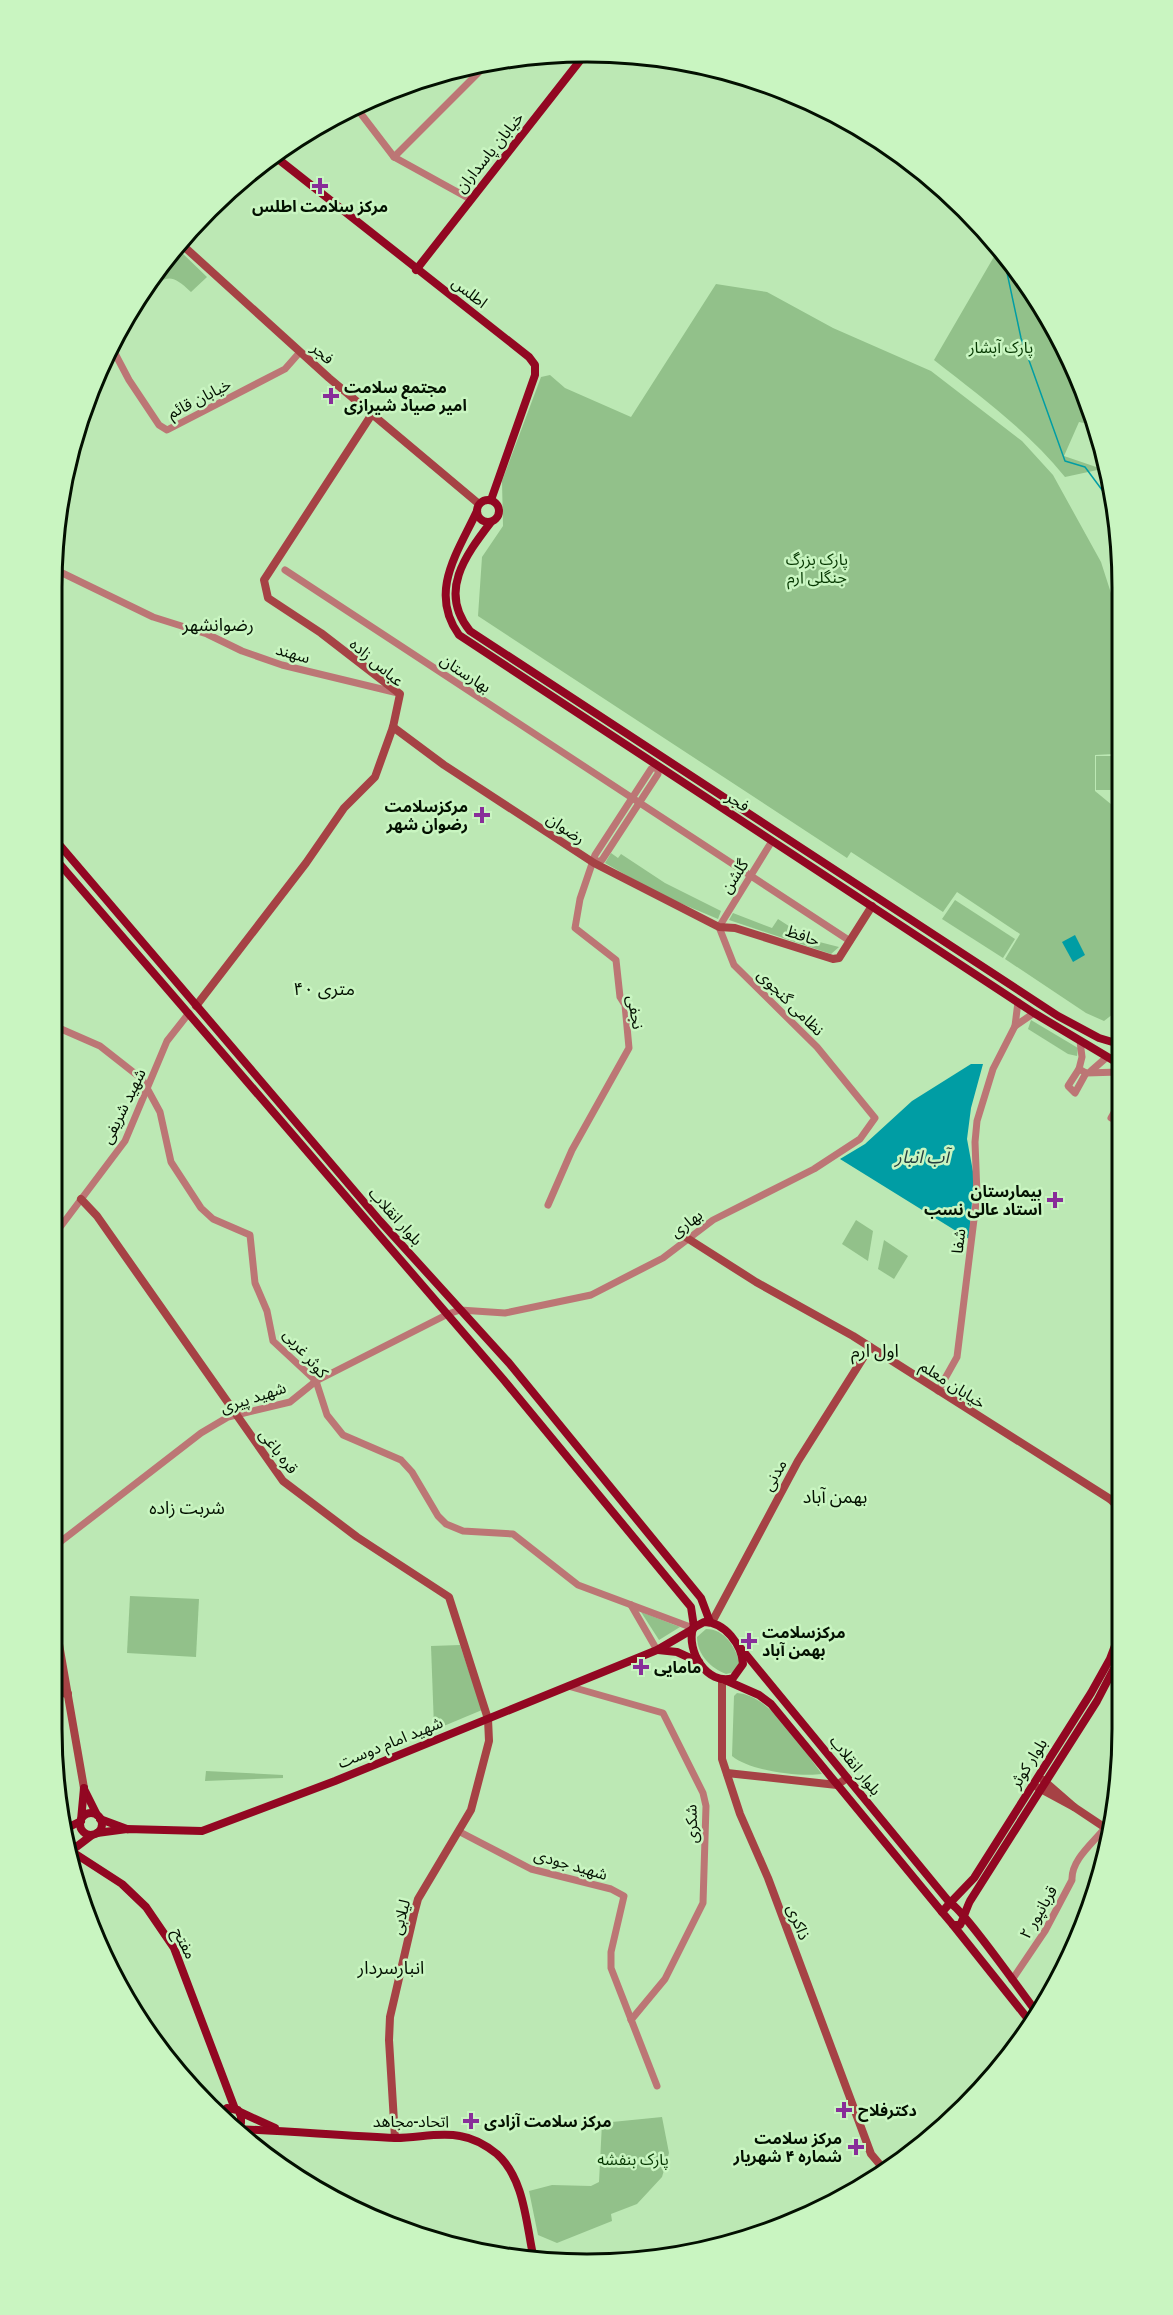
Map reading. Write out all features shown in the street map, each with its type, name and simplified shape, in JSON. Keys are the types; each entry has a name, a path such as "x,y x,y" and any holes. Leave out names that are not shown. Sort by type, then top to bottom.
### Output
{"main road":[{"name":"خیابان پاسداران","path":"416,270 579,62"},
{"name":"اطلس","path":"280,161 529,357 535,366 535,375 491,500"},
{"name":"فجر","path":"186,248 300,352 478,507 448,576 444,591 450,622 459,635 1034,1013 1112,1062"},
{"name":"عباس زاده","path":"196,1006 306,863 344,808 375,777 393,727 400,694 321,633 268,598 264,589 264,580 372,414"},
{"path":"491,500 497,504 500,511 497,518 491,522 481,520 478,507 491,500"},
{"name":"فجر","path":"491,522 475,543 455,588 455,604 460,618 470,631 1058,1016 1099,1038 1112,1042"},
{"path":"525,678 530,670"},
{"name":"رضوان","path":"393,727 444,765 594,863 719,927 735,928"},
{"path":"658,766 663,758"},
{"name":"بلوار انقلاب","path":"62,847 380,1221 509,1363 701,1598 711,1622"},
{"name":"بلوار انقلاب","path":"62,867 448,1314 691,1607 693,1628"},
{"path":"872,906 877,897"},
{"name":"حافظ","path":"735,928 833,959 839,958 872,906"},
{"path":"116,929 126,930 126,921"},
{"path":"189,1013 196,1006"},
{"path":"1099,1038 1112,1037"},
{"name":"قره باغی","path":"81,1199 97,1216 283,1481 343,1527 449,1596 488,1719"},
{"name":"خیابان معلم","path":"687,1238 870,1347 1110,1499"},
{"name":"مدنی","path":"711,1622 798,1461 870,1347"},
{"path":"657,1650 677,1652 699,1662 723,1680 733,1678 741,1670 743,1656 739,1646 720,1626 711,1622 693,1628 692,1650 699,1662"},
{"name":"شهید امام دوست","path":"127,1829 202,1831 657,1650 693,1628"},
{"name":"بلوار انقلاب","path":"739,1646 934,1885 963,1916 1032,2006"},
{"name":"بلوار کوثر","path":"1040,1785 1037,1776 1091,1693 1112,1653"},
{"path":"62,1660 84,1788 81,1823 74,1842"},
{"name":"بلوار کوثر","path":"953,1925 960,1925 990,1861 1097,1701 1112,1672"},
{"name":"بلوار انقلاب","path":"723,1680 759,1695 771,1704 1026,2016"},
{"name":"ذاکری","path":"723,1680 722,1759 872,2154 880,2164"},
{"path":"62,1693 68,1694"},
{"name":"لیلابی","path":"395,2138 389,2040 390,2017 418,1899 460,1832 471,1810 483,1776 489,1742 488,1719"},
{"path":"727,1773 837,1785 847,1778"},
{"path":"1040,1785 1102,1826"},
{"path":"76,1848 96,1834 102,1825 84,1788"},
{"path":"71,1826 81,1823 88,1814 127,1829"},
{"path":"81,1823 84,1832 96,1834 127,1829"},
{"name":"مفتح","path":"77,1855 122,1884 146,1907 174,1948 224,2083 237,2110"},
{"name":"بلوار کوثر","path":"942,1912 990,1861"},
{"path":"924,1893 929,1893 934,1885"},
{"path":"222,2106 224,2083"},
{"path":"237,2110 241,2123"},
{"path":"227,2111 237,2110 284,2131"},
{"name":"اتحاد-مجاهد","path":"249,2130 395,2138 442,2134 462,2136 483,2144 498,2155 513,2175 531,2250"}],"street":[{"path":"394,158 478,73"},
{"path":"360,113 394,158 471,199"},
{"name":"خیابان قائم","path":"116,355 129,380 159,425 166,430 285,369 300,352"},
{"name":"بهارستان","path":"285,570 640,802"},
{"name":"سهند","path":"62,573 153,617 207,634 242,651 282,665 400,694"},
{"path":"594,863 602,860 616,830 632,797 651,769 658,766 658,774 640,802 616,830"},
{"path":"640,802 850,941"},
{"name":"گلشن","path":"719,927 772,841"},
{"name":"نجفی","path":"548,1205 566,1161 628,1048 625,1005 620,997 616,960 575,928 580,899 594,863"},
{"name":"نظامی گنجوی","path":"719,927 734,965 817,1047 852,1092"},
{"path":"1015,1026 1018,1002"},
{"name":"شهید شریفى","path":"62,1221 124,1141 148,1090 167,1041 189,1013"},
{"path":"1015,1026 1034,1013"},
{"name":"شفا","path":"938,1391 957,1357 977,1195 977,1121 993,1069 1015,1026"},
{"path":"62,1029 100,1046 142,1079 148,1090"},
{"path":"1080,1041 1082,1057 1079,1069 1068,1086 1071,1092 1075,1093 1086,1073 1107,1057"},
{"path":"1079,1069 1086,1073 1112,1068"},
{"name":"کوثر غربی","path":"148,1090 160,1112 171,1162 201,1208 213,1219 250,1235 255,1283 267,1311 273,1341 316,1381 327,1415 343,1436 401,1460 412,1472 434,1511 446,1524 463,1532 513,1534 578,1585 693,1628"},
{"name":"بهاری","path":"460,1310 505,1313 591,1295 663,1257 712,1220 814,1169 860,1139 875,1118 852,1092"},
{"name":"شهید پیری","path":"62,1541 201,1433 228,1417 290,1402 316,1381 460,1310"},
{"path":"631,1605 657,1650"},
{"name":"شکری","path":"568,1686 663,1713 703,1793 706,1806 703,1903 665,1979 631,2020"},
{"name":"شهید جودی","path":"460,1832 531,1869 611,1889 624,1896 611,1952 611,1968 657,2086"},
{"name":"قربانپور ۲","path":"1012,1980 1045,1931 1072,1880 1071,1872 1080,1858 1099,1839"}],"green space":[{"path":"182,253 207,277 191,292 177,281 160,282"},
{"name":"پارک آبشار","path":"994,256 1041,324 1072,386 1084,418 1086,423 1079,422 1064,456 1097,467 1098,470 1065,477 1020,430 934,360"},
{"name":"پارک بزرگ جنگلی ارم","path":"716,284 767,292 833,328 931,371 1022,441 1053,475 1101,562 1112,596 1112,754 1095,755 1095,791 1112,805 1112,1015 1104,1021 1086,1013 1005,959 1020,934 957,892 943,912 851,852 847,858 478,616 482,557 503,526 502,481 541,377 550,375 565,388 631,417"},
{"path":"1096,756 1112,756 1112,790 1096,790"},
{"path":"611,853 618,858 621,854 665,883 721,911 718,919 661,895 605,863"},
{"path":"955,900 1015,939 1003,958 942,919"},
{"path":"733,913 772,928 778,919 795,930 792,935 839,947 831,954 729,920"},
{"path":"1031,1020 1078,1048 1077,1056 1068,1054 1028,1029"},
{"path":"856,1220 873,1231 868,1261 842,1244"},
{"path":"884,1240 908,1256 894,1279 878,1269"},
{"path":"130,1596 199,1599 196,1657 127,1653"},
{"path":"641,1612 680,1627 659,1640"},
{"path":"706,1629 719,1632 732,1645 740,1663 735,1672 726,1674 720,1671 702,1655 697,1637"},
{"path":"460,1645 482,1710 439,1728 434,1727 431,1646"},
{"path":"737,1693 750,1696 774,1713 785,1724 822,1774 801,1775 775,1772 750,1766 732,1756 734,1696"},
{"path":"206,1771 283,1775 283,1778 205,1781"},
{"name":"پارک بنفشه","path":"662,2117 669,2153 662,2177 637,2204 611,2214 612,2221 557,2243 538,2235 529,2191 552,2185 591,2186 599,2182 602,2123"}],"water":[{"path":"1075,935 1085,955 1073,962 1062,942"},
{"name":"آب انبار","path":"971,1064 983,1064 971,1108 967,1139 974,1177 969,1239 840,1159 865,1144 912,1101"}],"waterway":[{"path":"1007,273 1021,338 1065,461 1085,467 1102,490"}],"place":[{"name":"مرکز سلامت اطلس","path":"320,186"},
{"name":"مجتمع سلامت امیر صیاد شیرازی","path":"331,396"},
{"name":"مرکزسلامت رضوان شهر","path":"482,815"},
{"name":"بیمارستان استاد عالی نسب","path":"1055,1200"},
{"name":"مرکزسلامت بهمن آباد","path":"749,1641"},
{"name":"مامایی","path":"641,1667"},
{"name":"دکترفلاح","path":"844,2110"},
{"name":"مرکز سلامت آزادی","path":"471,2121"},
{"name":"مرکز سلامت شماره ۴ شهریار","path":"856,2147"}],"district":[{"name":"رضوانشهر","path":"218,624"},
{"name":"۴۰ متری","path":"324,988"},
{"name":"اول ارم","path":"875,1350"},
{"name":"بهمن آباد","path":"835,1496"},
{"name":"شربت زاده","path":"187,1507"},
{"name":"انبارسردار","path":"391,1967"}]}
